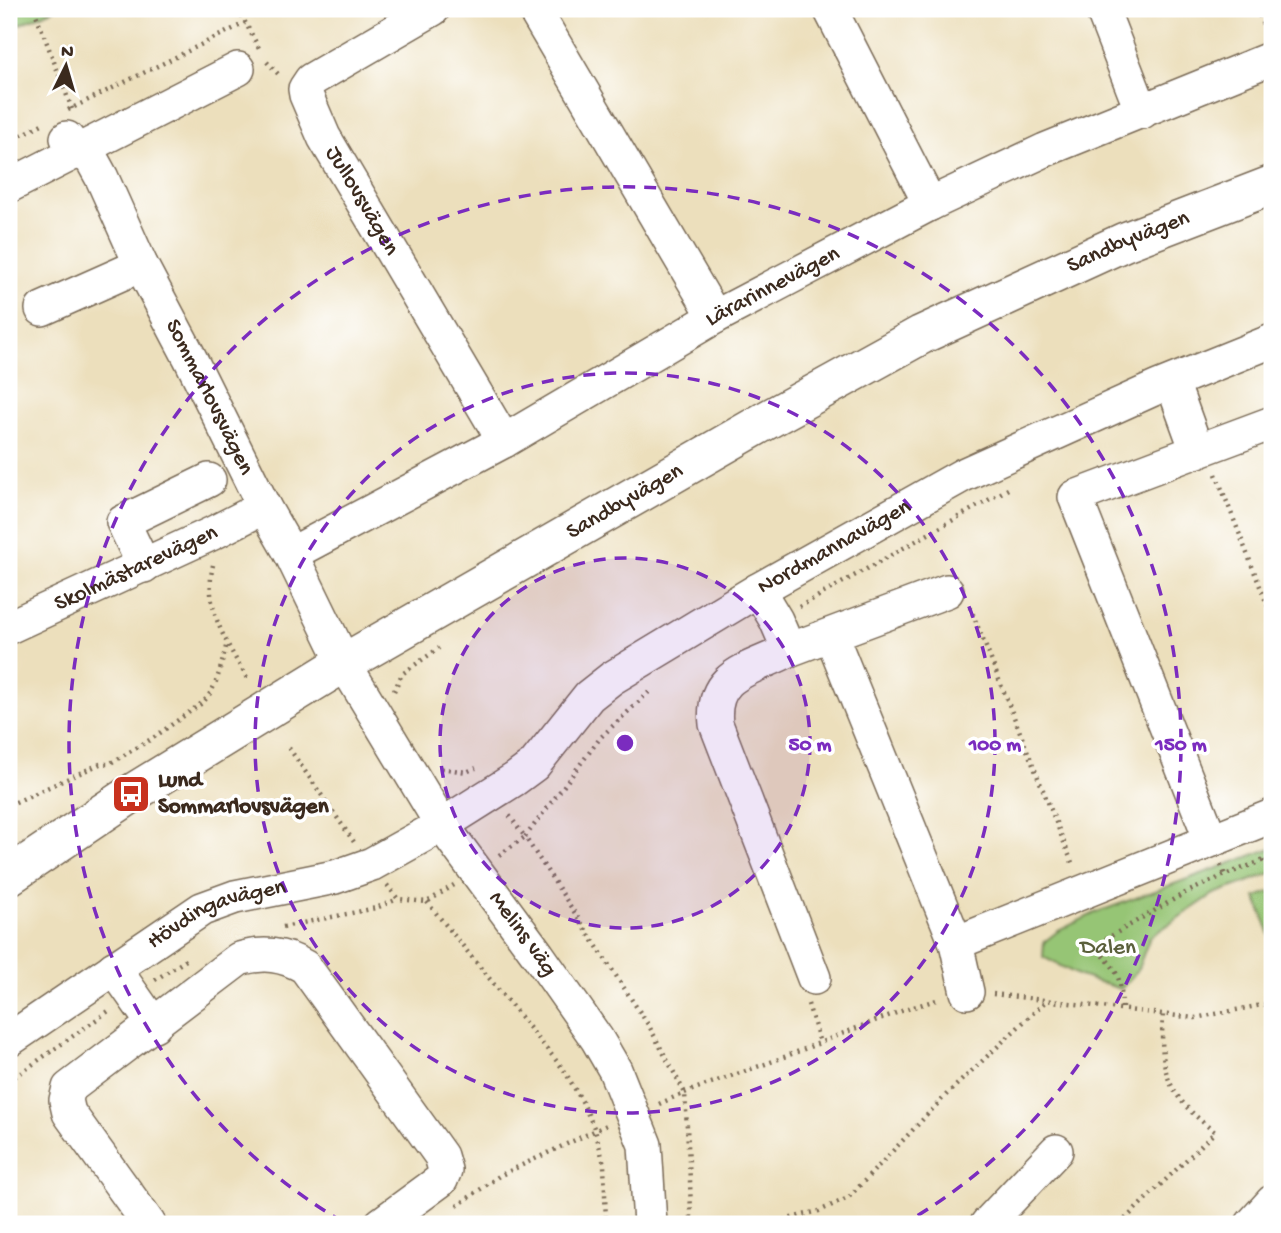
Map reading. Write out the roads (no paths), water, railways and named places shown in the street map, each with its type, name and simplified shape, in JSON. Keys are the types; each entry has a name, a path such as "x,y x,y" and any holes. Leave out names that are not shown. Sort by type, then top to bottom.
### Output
{"main road":[{"name":"Sandbyvägen","path":"9,876 131,794 344,663 659,481 921,335 1124,242 1272,185"}],"street":[{"name":"Jullovsvägen","path":"433,9 310,80 305,89 324,137 505,441"},
{"path":"534,9 715,317"},
{"path":"830,9 930,204"},
{"path":"1102,9 1142,112"},
{"name":"Lärarinnevägen","path":"291,554 505,441 715,317 930,204 1045,150 1272,58"},
{"path":"9,186 72,132 238,69"},
{"name":"Sommarlovsvägen","path":"72,132 91,158 141,265 264,507 291,554 344,663"},
{"path":"41,309 141,265"},
{"name":"Nordmannavägen","path":"442,825 534,765 589,696 612,678 758,590 963,475 1172,382 1272,341"},
{"path":"1172,382 1202,449"},
{"path":"1216,853 1075,496 1272,423"},
{"path":"144,566 123,522 209,480"},
{"name":"Skolmästarevägen","path":"9,627 144,566 264,507"},
{"path":"758,590 776,620 789,650"},
{"path":"814,978 716,724 715,701 726,682 789,650 947,591"},
{"path":"831,635 956,943 967,992"},
{"name":"Melins väg","path":"344,663 442,825 597,1039 615,1070 645,1145 650,1224"},
{"path":"956,943 1083,892 1216,853 1272,816"},
{"name":"Hövdingavägen","path":"9,1040 202,909 235,897 335,877 372,864 442,825"},
{"path":"149,1224 69,1113 66,1100 69,1088 239,959 257,954 276,955 305,967 442,1156 445,1170 440,1180 381,1224"},
{"path":"114,968 154,1025"},
{"path":"987,1224 1056,1152"},
{"path":"1252,1224 1272,1202"}],"place":[{"name":"Lund Sommarlovsvägen","path":"131,794"}],"park label":[{"name":"Dalen","path":"1108,948"}]}
